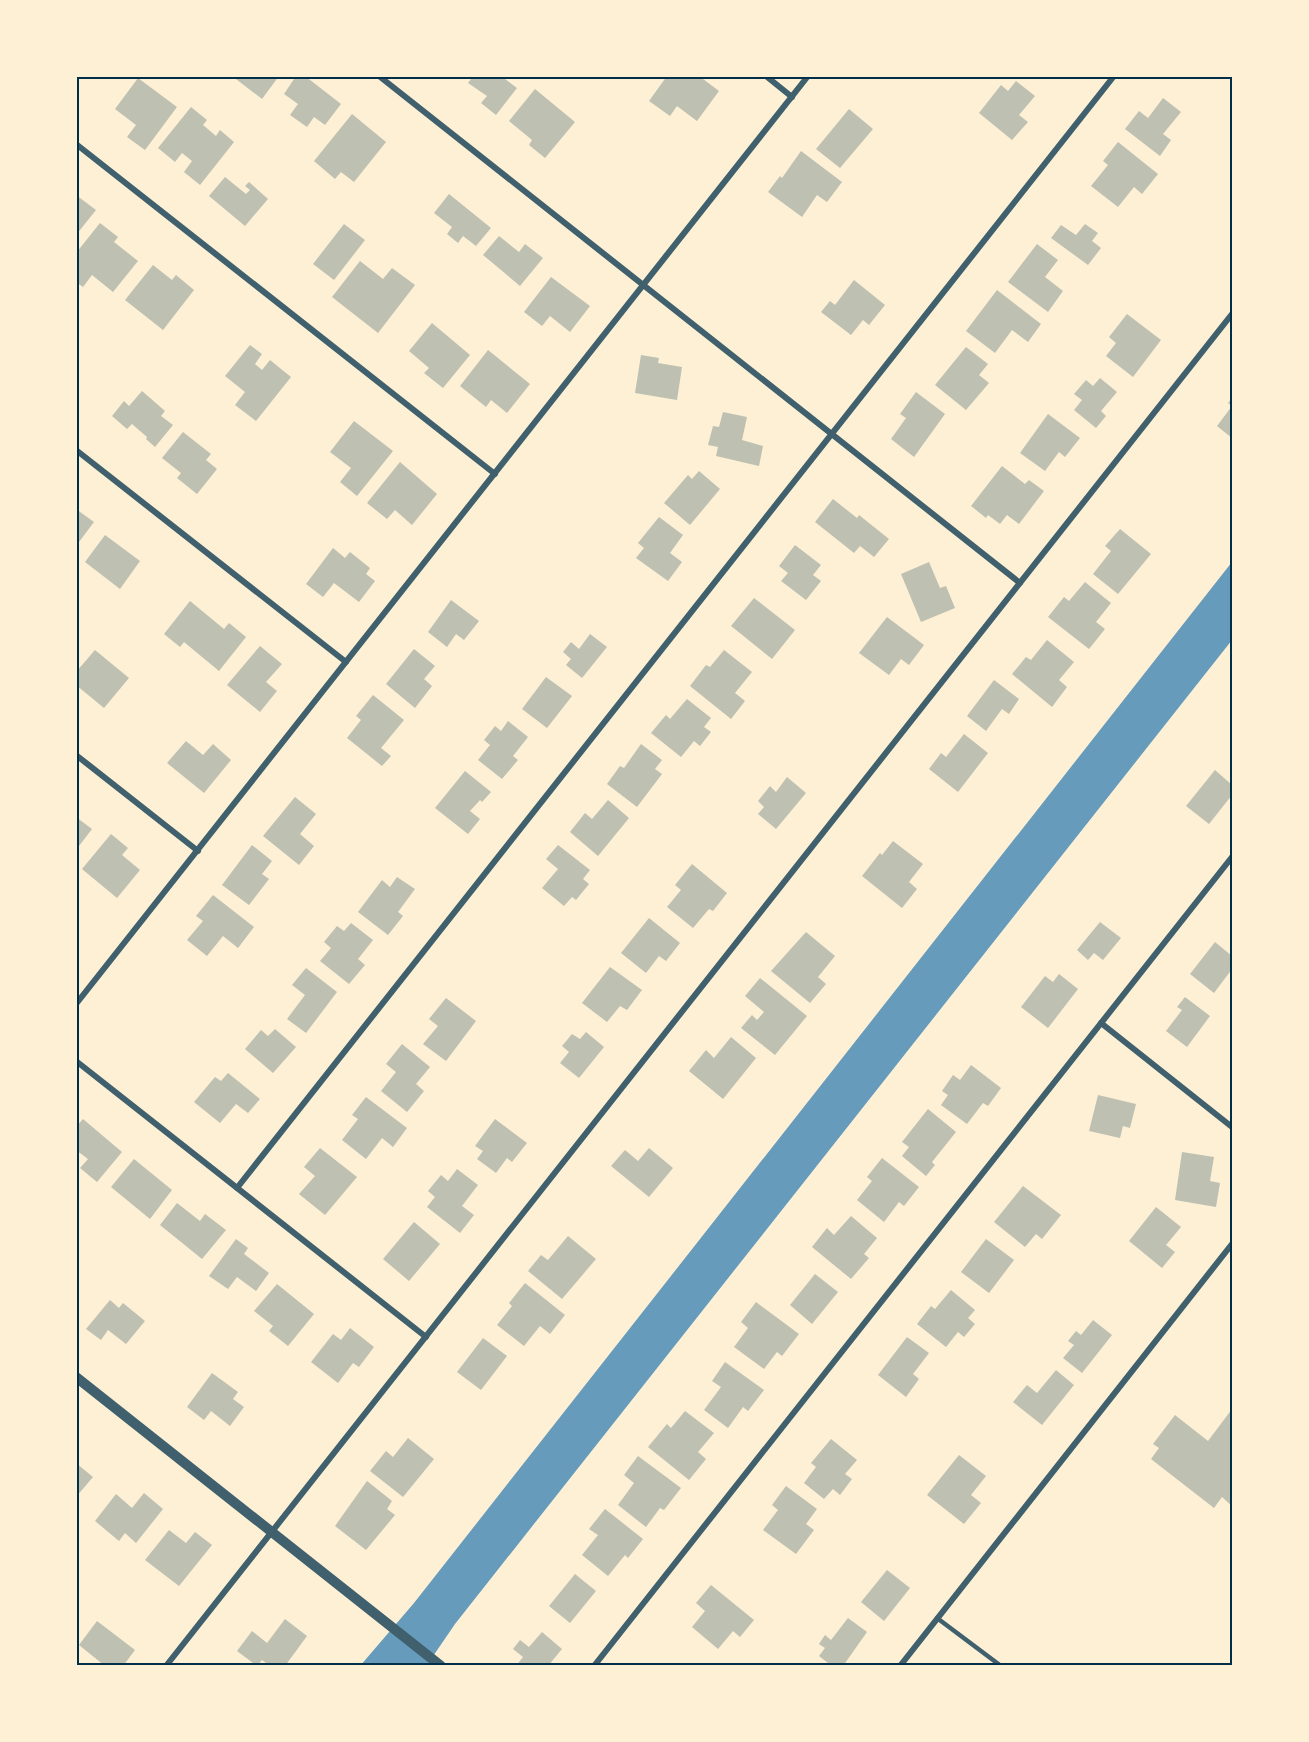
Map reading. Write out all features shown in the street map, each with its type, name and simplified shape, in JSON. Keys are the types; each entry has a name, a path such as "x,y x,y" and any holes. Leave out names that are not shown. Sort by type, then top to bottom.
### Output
{"street":[{"path":"379,76 1020,583"},
{"path":"766,76 792,97"},
{"path":"76,1004 808,76"},
{"path":"237,1188 1114,76"},
{"path":"76,144 495,474"},
{"path":"166,1665 1233,314"},
{"path":"76,450 346,662"},
{"path":"76,755 198,851"},
{"path":"594,1665 1233,856"},
{"path":"1101,1023 1233,1127"},
{"path":"76,1061 426,1337"},
{"path":"900,1665 1233,1244"},
{"path":"76,1377 439,1664"}],"lane":[{"path":"937,1618 1001,1665"}],"water":[{"path":"1232,562 1232,640 455,1624 427,1665 360,1666 414,1603"}],"building":[{"path":"232,76 279,76 262,99"},
{"path":"296,76 305,76 341,104 325,125 314,117 307,127 290,115 298,104 284,94"},
{"path":"473,76 501,76 517,88 496,115 481,103 487,96 468,83"},
{"path":"667,76 699,76 719,91 697,121 677,106 670,116 649,101"},
{"path":"138,78 177,107 145,150 127,137 136,125 115,109"},
{"path":"1016,81 1035,96 1019,115 1028,122 1012,140 979,113 1001,85 1008,91"},
{"path":"535,89 575,122 545,158 529,145 532,140 509,121"},
{"path":"1163,98 1181,112 1163,134 1171,140 1160,156 1125,129 1139,111 1148,118"},
{"path":"191,107 207,120 203,125 216,136 220,130 234,142 200,185 184,172 192,161 182,153 175,162 158,148"},
{"path":"849,109 873,129 840,168 816,149"},
{"path":"352,114 386,142 354,182 341,172 335,179 314,161"},
{"path":"1118,142 1158,174 1142,194 1134,187 1118,207 1091,186 1108,165 1103,161"},
{"path":"801,151 842,182 827,202 817,195 802,217 768,192 780,176 782,178"},
{"path":"225,177 246,194 250,190 245,186 249,182 268,199 245,226 209,196"},
{"path":"449,194 491,228 476,246 463,236 458,243 447,234 452,227 434,213"},
{"path":"76,195 96,210 76,235"},
{"path":"100,223 118,237 114,242 138,261 113,292 92,275 83,287 76,282 76,253"},
{"path":"344,224 365,240 334,280 313,264"},
{"path":"1085,224 1098,233 1092,241 1101,248 1088,265 1051,238 1061,225 1076,235"},
{"path":"499,236 519,252 525,244 543,258 520,286 483,255"},
{"path":"1037,244 1058,260 1045,277 1063,291 1048,312 1008,282"},
{"path":"360,261 383,279 392,268 415,285 378,333 332,297"},
{"path":"153,265 172,280 176,275 194,290 163,330 125,300"},
{"path":"551,277 590,306 570,332 550,316 542,326 524,312"},
{"path":"854,280 885,305 869,325 863,320 851,335 821,312 830,301 835,305"},
{"path":"997,290 1041,324 1028,342 1012,330 995,353 966,331"},
{"path":"1127,314 1161,340 1133,377 1106,356 1116,343 1109,337"},
{"path":"432,323 470,355 443,388 424,373 429,368 409,351"},
{"path":"250,345 262,354 255,364 262,370 270,360 291,377 256,421 235,405 245,392 225,376"},
{"path":"966,347 988,364 979,375 989,383 966,410 935,385"},
{"path":"488,350 530,384 507,413 491,400 486,407 460,386"},
{"path":"641,355 659,358 658,363 682,367 677,400 635,393"},
{"path":"1100,378 1117,392 1101,411 1106,416 1096,428 1074,410 1082,400 1074,394 1086,380 1093,386"},
{"path":"142,391 165,411 161,416 173,425 155,447 132,424 127,429 112,416 124,401 129,406"},
{"path":"916,392 945,414 914,457 891,439 906,418 900,414"},
{"path":"1232,406 1232,438 1217,426"},
{"path":"723,412 747,417 742,440 763,446 759,466 716,456 718,447 708,445 713,426 719,427"},
{"path":"1048,414 1080,438 1065,457 1059,452 1045,471 1020,453"},
{"path":"354,421 393,451 357,496 340,482 351,468 330,452"},
{"path":"183,432 211,454 206,460 217,469 197,494 177,478 181,473 162,458"},
{"path":"400,462 437,494 412,525 395,510 387,519 367,503"},
{"path":"1002,466 1025,484 1029,480 1044,491 1019,524 1007,515 1000,524 988,515 986,518 971,506"},
{"path":"699,471 720,489 690,525 664,503 688,475 692,479"},
{"path":"833,499 857,518 859,515 889,539 874,557 860,546 854,553 815,522"},
{"path":"76,509 94,522 76,546"},
{"path":"659,517 683,535 670,553 682,562 668,581 636,558 644,548 638,543"},
{"path":"1120,529 1151,554 1118,594 1093,574 1111,551 1105,546"},
{"path":"105,535 140,561 120,589 85,562"},
{"path":"795,545 821,565 813,575 821,581 806,600 781,581 788,573 779,566"},
{"path":"333,548 345,558 350,552 370,568 366,574 375,581 359,602 334,583 323,597 306,584"},
{"path":"929,562 940,588 946,586 955,608 921,622 901,574"},
{"path":"1085,582 1111,603 1096,622 1105,629 1089,649 1048,617 1064,597 1069,601"},
{"path":"754,598 795,630 772,659 731,626"},
{"path":"451,600 479,621 464,640 456,634 447,647 428,632"},
{"path":"190,601 224,629 229,623 246,637 219,671 184,642 180,647 164,634"},
{"path":"887,617 924,645 909,665 901,659 889,675 859,653"},
{"path":"590,634 607,647 582,678 566,665 571,659 563,652 571,642 579,649"},
{"path":"1047,640 1074,662 1059,680 1067,687 1052,707 1012,674 1026,657 1031,660"},
{"path":"260,646 282,664 266,682 277,691 260,712 227,685"},
{"path":"414,649 435,666 424,679 432,686 415,708 386,684"},
{"path":"95,650 129,678 104,708 76,685 76,672"},
{"path":"724,650 752,672 735,693 745,701 731,719 690,686 706,665 710,667"},
{"path":"546,677 572,696 547,728 522,709"},
{"path":"994,680 1019,699 1009,714 1002,709 986,731 967,716"},
{"path":"373,695 404,720 381,748 391,756 382,766 347,738 361,720 356,716"},
{"path":"687,699 711,718 704,727 711,732 700,746 694,741 681,757 651,733 666,715 670,719"},
{"path":"508,721 528,737 513,756 518,760 502,779 478,760 490,745 484,740 495,726 501,731"},
{"path":"964,734 988,753 958,792 929,769 941,753 946,757"},
{"path":"186,741 203,755 213,744 231,760 204,793 167,763"},
{"path":"641,744 662,760 655,769 662,774 637,807 607,784 620,766 624,768"},
{"path":"1215,770 1232,785 1232,795 1209,824 1186,806"},
{"path":"465,771 491,792 470,811 480,819 468,834 435,808"},
{"path":"787,777 806,793 776,829 758,814 764,807 758,801 770,786 776,792"},
{"path":"295,797 316,814 300,834 314,846 299,865 263,836"},
{"path":"608,800 629,818 598,856 570,832 585,813 592,819"},
{"path":"76,817 92,829 76,850"},
{"path":"111,834 128,848 122,855 140,870 117,898 82,869"},
{"path":"893,841 923,864 909,882 917,889 902,908 862,876"},
{"path":"252,845 272,861 262,874 269,879 249,905 222,885"},
{"path":"558,845 590,870 583,879 589,884 576,900 572,897 564,906 542,888 558,869 546,859"},
{"path":"692,864 727,893 713,911 709,909 693,928 667,907 681,890 675,885"},
{"path":"397,877 415,889 398,912 403,916 388,935 358,912 382,880 390,887"},
{"path":"213,895 254,927 238,948 223,936 207,956 187,940 203,921 196,916"},
{"path":"649,918 680,943 666,961 659,956 646,973 621,953"},
{"path":"1100,922 1121,938 1103,960 1094,953 1088,960 1077,950"},
{"path":"351,923 373,940 358,959 365,965 349,984 320,961 331,948 324,942 337,926 344,931"},
{"path":"806,932 835,956 818,977 826,984 810,1003 771,971"},
{"path":"1215,942 1232,956 1232,969 1214,993 1190,974"},
{"path":"610,967 642,990 627,1010 620,1006 607,1022 582,1003"},
{"path":"306,968 337,992 306,1033 287,1019 305,995 292,985"},
{"path":"1059,974 1078,989 1048,1028 1021,1007 1045,976 1053,982"},
{"path":"760,978 807,1016 775,1055 741,1028 752,1015 757,1020 764,1012 745,996"},
{"path":"1185,997 1210,1016 1187,1047 1166,1031 1182,1010 1177,1007"},
{"path":"446,998 476,1021 446,1061 423,1044 438,1026 429,1019"},
{"path":"275,1029 296,1047 273,1073 245,1049 261,1030 268,1036"},
{"path":"586,1032 604,1047 579,1078 560,1063 569,1052 562,1046 572,1034 580,1039"},
{"path":"731,1037 756,1058 723,1099 689,1071 706,1050 714,1058"},
{"path":"402,1044 430,1067 416,1084 424,1091 407,1112 381,1091 396,1072 386,1064"},
{"path":"971,1065 1001,1088 988,1106 983,1103 967,1124 941,1105 948,1095 942,1091 953,1075 960,1080"},
{"path":"228,1073 260,1099 248,1113 236,1104 220,1123 194,1102 215,1077 221,1081"},
{"path":"1098,1095 1136,1104 1130,1128 1123,1126 1120,1138 1089,1131"},
{"path":"366,1097 407,1128 393,1147 382,1138 366,1159 342,1140 358,1119 352,1115"},
{"path":"928,1109 956,1132 932,1162 935,1165 926,1176 902,1156 909,1147 902,1142"},
{"path":"83,1119 122,1152 97,1182 80,1168 88,1159 76,1150 76,1127"},
{"path":"495,1119 527,1143 512,1162 507,1158 496,1173 477,1159 483,1151 475,1146"},
{"path":"320,1148 357,1177 325,1215 299,1194 315,1176 304,1167"},
{"path":"649,1148 673,1168 649,1197 611,1166 625,1150 638,1161"},
{"path":"1182,1152 1214,1157 1210,1181 1220,1183 1216,1207 1175,1200"},
{"path":"882,1158 919,1187 904,1206 899,1202 884,1222 857,1200 872,1181 867,1177"},
{"path":"134,1159 172,1190 150,1219 111,1187"},
{"path":"457,1169 478,1185 462,1206 474,1215 460,1233 427,1207 435,1197 428,1191 441,1175 448,1181"},
{"path":"1023,1186 1061,1215 1042,1239 1036,1234 1025,1247 994,1222"},
{"path":"177,1203 200,1221 205,1214 226,1230 202,1259 160,1225"},
{"path":"1156,1207 1181,1227 1166,1245 1175,1252 1162,1268 1129,1241"},
{"path":"851,1216 877,1238 864,1254 869,1258 851,1279 812,1247 827,1228 834,1235"},
{"path":"414,1222 440,1244 409,1281 383,1259"},
{"path":"568,1236 596,1259 562,1299 528,1271 541,1255 548,1260"},
{"path":"236,1239 248,1248 244,1254 269,1273 256,1291 237,1277 228,1289 209,1276"},
{"path":"986,1239 1014,1260 989,1293 961,1272"},
{"path":"815,1274 838,1292 812,1324 790,1305"},
{"path":"525,1283 565,1315 550,1334 540,1326 524,1346 497,1325 512,1306 509,1303"},
{"path":"277,1284 314,1314 288,1346 269,1331 273,1326 254,1311"},
{"path":"951,1290 975,1310 968,1318 975,1324 964,1337 958,1332 946,1347 917,1324 931,1306 935,1309"},
{"path":"110,1300 119,1308 123,1303 145,1321 126,1344 108,1330 101,1340 86,1329"},
{"path":"756,1302 799,1334 782,1356 777,1352 764,1369 734,1347 748,1328 741,1322"},
{"path":"1093,1320 1112,1335 1082,1373 1063,1358 1074,1345 1068,1341 1076,1331 1081,1335"},
{"path":"350,1328 374,1347 359,1367 353,1363 338,1383 311,1362 333,1334 341,1340"},
{"path":"907,1337 929,1353 913,1374 919,1379 906,1397 878,1375"},
{"path":"483,1338 507,1356 481,1390 457,1372"},
{"path":"725,1362 764,1390 748,1411 743,1407 728,1428 704,1410 721,1387 712,1381"},
{"path":"1056,1370 1074,1385 1042,1425 1013,1402 1027,1385 1037,1393"},
{"path":"212,1373 238,1392 233,1399 244,1407 230,1426 211,1411 204,1420 187,1407"},
{"path":"1232,1409 1232,1506 1222,1497 1214,1508 1151,1459 1159,1448 1153,1444 1175,1415 1208,1441"},
{"path":"685,1411 714,1433 698,1452 706,1459 689,1480 648,1447 667,1424 671,1428"},
{"path":"408,1438 434,1459 403,1497 370,1471 386,1451 393,1457"},
{"path":"831,1439 857,1460 845,1474 852,1479 840,1495 833,1489 824,1499 804,1483 816,1467 811,1463"},
{"path":"959,1455 986,1476 971,1495 981,1503 964,1524 927,1495"},
{"path":"638,1456 681,1488 664,1510 660,1508 646,1527 618,1505 634,1483 624,1475"},
{"path":"76,1463 93,1477 76,1497"},
{"path":"367,1481 392,1501 387,1509 395,1515 366,1550 335,1526"},
{"path":"786,1486 817,1509 806,1524 814,1530 796,1554 763,1530 778,1510 772,1505"},
{"path":"144,1493 163,1509 136,1543 125,1533 119,1541 95,1521 116,1494 132,1508"},
{"path":"605,1509 643,1539 628,1558 625,1555 608,1576 582,1555 598,1535 589,1529"},
{"path":"169,1530 186,1543 195,1532 212,1545 179,1586 145,1560"},
{"path":"887,1570 910,1588 884,1621 861,1602"},
{"path":"575,1574 596,1591 570,1623 549,1606"},
{"path":"711,1585 754,1620 740,1637 733,1631 718,1649 692,1627 705,1611 696,1603"},
{"path":"848,1618 867,1632 843,1666 832,1666 819,1656 825,1648 819,1644 825,1635 831,1640"},
{"path":"285,1619 307,1636 285,1666 270,1666 262,1660 257,1666 237,1651 252,1631 267,1643"},
{"path":"97,1621 135,1650 123,1666 105,1666 79,1645"},
{"path":"542,1632 562,1649 548,1666 516,1666 523,1657 513,1649 520,1640 529,1647"}]}
